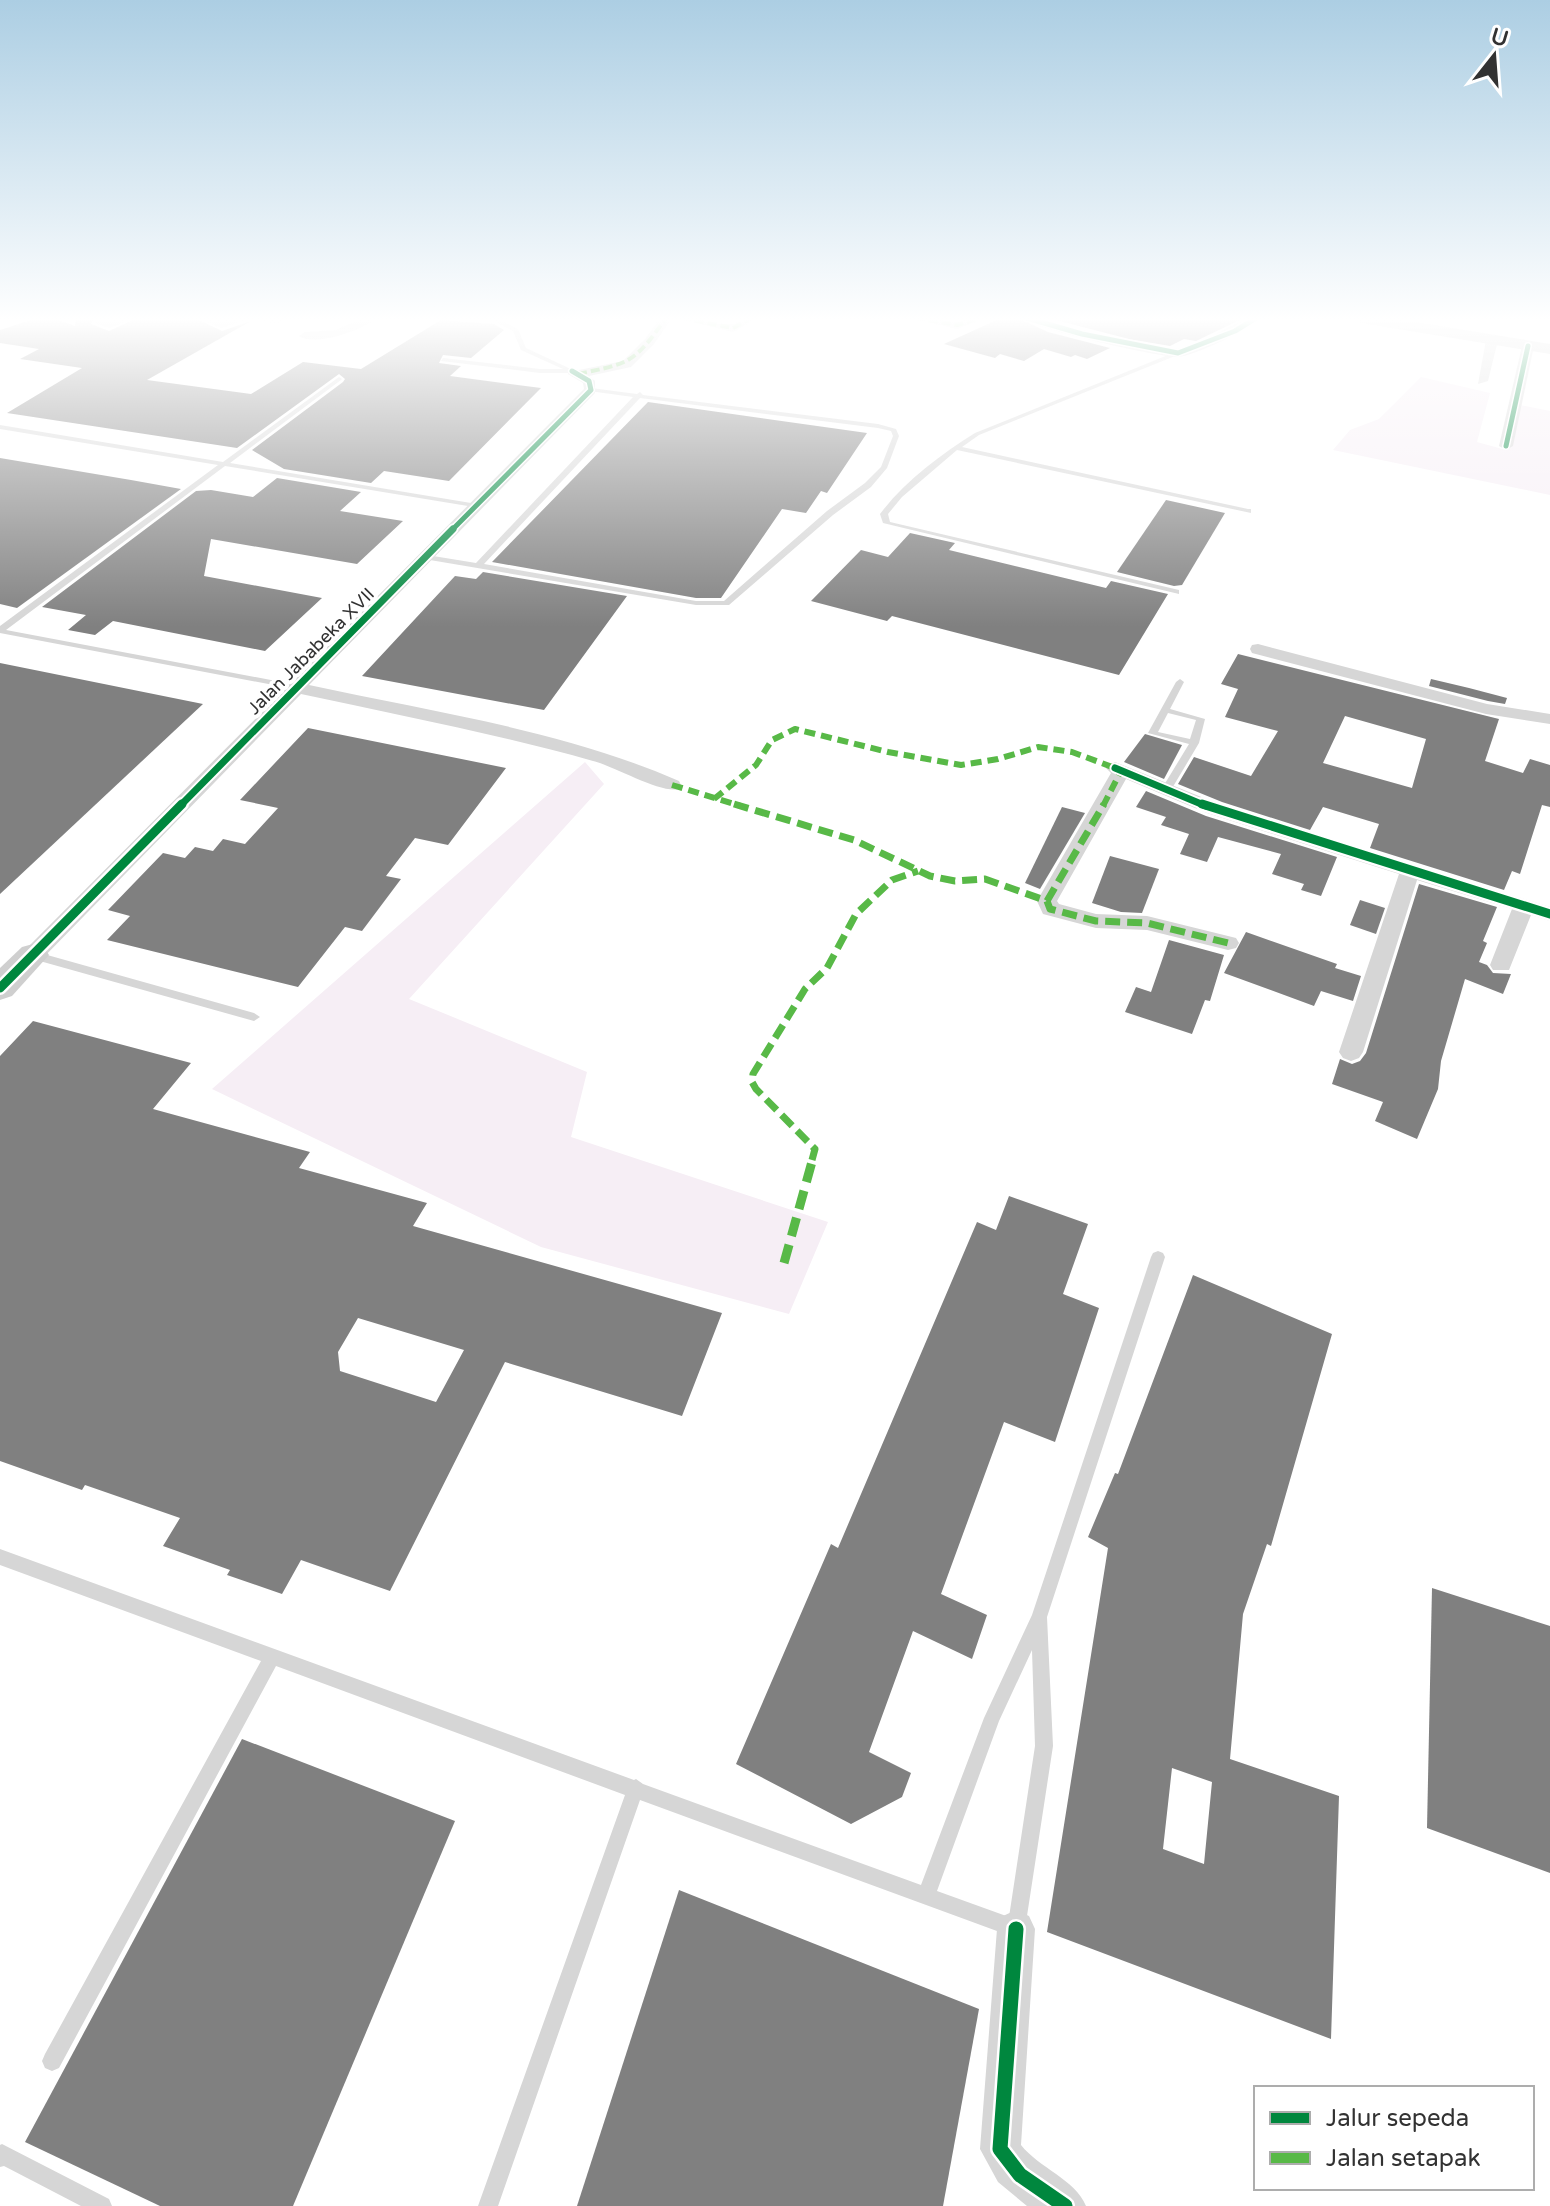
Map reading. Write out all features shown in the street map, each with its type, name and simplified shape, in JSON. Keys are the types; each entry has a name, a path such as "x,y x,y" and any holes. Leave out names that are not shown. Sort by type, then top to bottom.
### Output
{"main road":[{"path":"0,947 33,955"},
{"path":"0,988 33,955"}],"street":[{"name":"Jalan Jababeka XVII","path":"33,955 561,421"},
{"path":"1506,446 1512,421"},
{"path":"1258,649 1486,709 1550,719"},
{"path":"297,688 547,742 622,763 672,785"},
{"path":"1228,943 1147,923 1096,921 1050,909 1047,901 1098,815 1118,769 1214,809 1550,914"},
{"path":"1351,1052 1410,871"},
{"path":"1501,965 1524,906"},
{"path":"1016,1929 1000,2149 1009,2166 1023,2180 1065,2206"}],"lane":[{"path":"0,630 282,421"},
{"path":"479,565 615,421"},
{"path":"427,557 696,603 726,603 830,513 868,485 884,468 896,436 894,430 840,421"},
{"path":"1009,421 977,434 956,448 899,495 884,514 887,523 1176,592"},
{"path":"0,427 477,506"},
{"path":"956,448 1248,511"},
{"path":"0,630 297,688"},
{"path":"1180,682 1153,733 1194,743"},
{"path":"1165,710 1201,719 1194,743 1166,790"},
{"path":"33,955 254,1017"},
{"path":"926,1897 992,1718 1039,1617 1158,1257"},
{"path":"0,1557 271,1659 636,1788 1016,1929 1044,1746 1039,1617"},
{"path":"52,2061 271,1659"},
{"path":"488,2206 636,1788"},
{"path":"0,2157 2,2154 102,2206"}],"shaded area":[{"path":"1374,421 1483,421 1477,442 1506,450 1515,421 1550,421 1550,495 1333,450 1350,430"},
{"path":"585,762 604,784 409,999 587,1072 571,1137 828,1222 789,1314 541,1247 212,1089"}],"building":[{"path":"59,421 274,421 237,448"},
{"path":"291,421 508,421 449,481 384,471 371,483 284,469 252,450"},
{"path":"630,421 782,421 867,433 827,493 821,491 806,513 782,509 721,598 696,598 492,562"},
{"path":"0,458 181,489 17,608 0,604"},
{"path":"277,478 361,492 340,511 403,521 357,564 211,539 204,576 322,598 265,651 113,621 95,635 68,630 86,615 42,607 196,491 211,490 253,497"},
{"path":"1166,500 1225,513 1182,585 1174,586 1117,572"},
{"path":"910,533 955,543 949,550 1106,588 1111,581 1168,594 1119,675 892,616 887,621 811,601 861,550 888,557"},
{"path":"483,572 627,596 544,710 362,676 455,576 476,579"},
{"path":"1238,654 1499,719 1485,761 1523,773 1530,759 1550,765 1550,807 1542,805 1520,874 1512,871 1504,890 1370,848 1379,824 1323,807 1310,830 1222,802 1178,784 1194,757 1251,776 1278,731 1225,717 1238,689 1221,684","holes":["1345,716 1426,739 1412,788 1323,763"]},
{"path":"0,663 203,704 0,894"},
{"path":"1431,679 1507,698 1505,704 1488,701 1429,686"},
{"path":"308,728 506,768 448,845 415,838 386,876 401,879 362,931 345,927 298,987 107,940 130,916 108,910 163,853 185,858 195,847 213,851 223,839 245,844 278,808 240,800"},
{"path":"1145,734 1182,745 1164,779 1124,762"},
{"path":"1146,791 1206,816 1337,857 1321,896 1301,890 1304,884 1272,874 1281,854 1218,837 1207,862 1180,854 1189,834 1161,825 1166,817 1136,807"},
{"path":"1062,807 1085,813 1040,889 1025,883"},
{"path":"1110,856 1159,869 1142,913 1121,912 1092,903"},
{"path":"1419,884 1497,907 1483,941 1487,943 1479,962 1487,965 1493,973 1511,974 1503,994 1465,979 1441,1061 1438,1089 1417,1139 1375,1121 1383,1102 1332,1084 1340,1059 1352,1064 1360,1061 1366,1053"},
{"path":"1360,900 1385,908 1376,934 1350,925"},
{"path":"1246,932 1337,964 1335,968 1361,976 1353,1001 1321,991 1314,1006 1224,973"},
{"path":"1169,940 1224,955 1210,1001 1205,1000 1192,1034 1125,1012 1136,987 1151,992"},
{"path":"33,1021 191,1063 153,1109 310,1152 299,1168 427,1203 413,1226 722,1313 682,1416 505,1362 390,1591 301,1560 282,1594 227,1575 230,1570 163,1546 180,1518 85,1485 82,1490 0,1461 0,1056","holes":["358,1318 464,1350 436,1402 340,1371 338,1352"]},
{"path":"1009,1196 1088,1224 1063,1294 1099,1308 1055,1442 1004,1422 941,1594 987,1615 972,1659 913,1631 869,1752 911,1773 902,1797 851,1824 736,1764 831,1544 838,1548 977,1222 996,1230"},
{"path":"1193,1275 1332,1334 1271,1546 1267,1544 1243,1614 1230,1759 1339,1796 1331,2039 1047,1932 1108,1548 1088,1537 1115,1473 1118,1474","holes":["1172,1768 1212,1782 1204,1864 1163,1849"]},
{"path":"1432,1588 1550,1626 1550,1873 1427,1828"},
{"path":"242,1739 455,1821 293,2206 160,2206 25,2142"},
{"path":"679,1890 979,2009 943,2206 577,2206"}],"marked path":[{"path":"714,799 756,765 772,740 795,729 888,752 961,765 998,759 1038,747 1072,752 1115,768"},
{"path":"1047,901 1121,771"},
{"path":"672,785 854,840 930,876 955,881 985,879 1047,901 1050,909 1096,921 1147,923 1228,943"},
{"path":"784,1263 815,1149 756,1089 752,1082 753,1074 805,989 827,968 856,914 892,880 918,871"}],"cycle path":[{"path":"0,988 560,421"},
{"path":"1506,446 1512,421"},
{"path":"1115,768 1214,809 1550,914"},
{"path":"1016,1929 1000,2149 1020,2175 1065,2206"}]}
